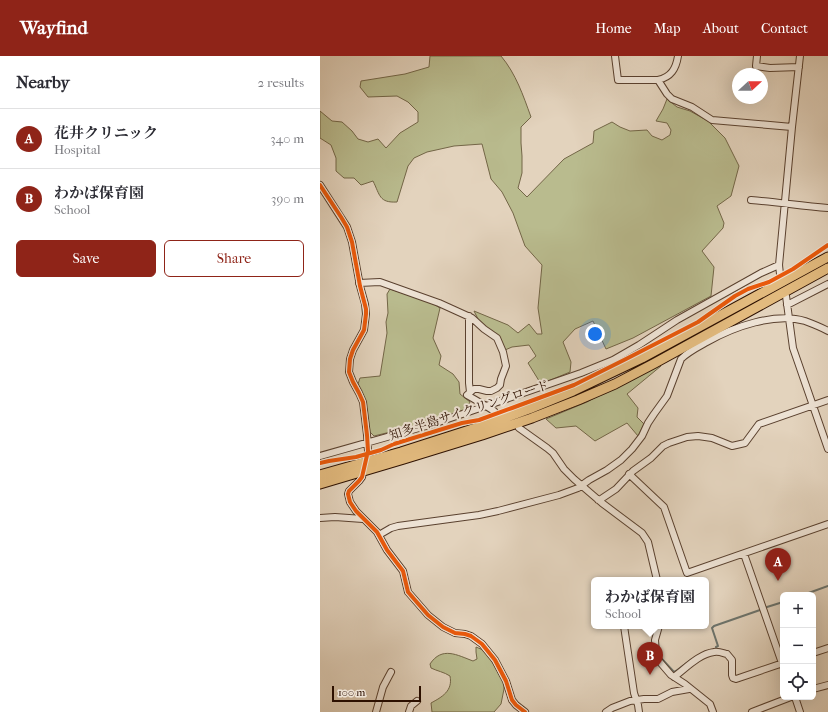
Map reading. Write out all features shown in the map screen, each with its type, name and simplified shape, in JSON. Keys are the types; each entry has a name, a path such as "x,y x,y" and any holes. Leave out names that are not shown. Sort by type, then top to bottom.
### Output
{"highway":[{"path":"320,475 401,452 482,426 573,391 642,358 828,257"},
{"path":"320,484 482,435 532,418 615,384 828,268"}],"street":[{"path":"615,56 618,80 664,79 674,70 678,56"},
{"path":"757,56 756,66 770,68 799,67"},
{"path":"780,274 779,265 800,56"},
{"path":"658,80 672,99 692,107 712,120 792,127"},
{"path":"320,186 347,227 352,242 359,283 365,304 366,319 364,330 353,350 350,359 349,372 352,382 363,402 368,450"},
{"path":"751,200 828,208"},
{"path":"320,456 434,424 581,373 613,360 628,352 676,320 761,273 779,265"},
{"path":"359,283 380,282 439,303 469,316 497,338 503,352 506,366 500,385 491,391 474,389 470,392"},
{"path":"787,305 828,284"},
{"path":"786,296 793,348 828,449"},
{"path":"469,316 470,392 467,395 494,411"},
{"path":"379,534 398,526 498,511 559,495 578,488 612,467 635,445 667,396 681,359 685,355 711,340 730,331 765,320 789,319 805,321 828,331"},
{"path":"598,500 616,488 629,474 669,443 687,437 698,436 712,438 732,446 745,443 759,424 828,400"},
{"path":"519,428 553,453 564,469 598,500 639,530 646,537 650,547 656,577"},
{"path":"629,474 664,506 687,573 828,524"},
{"path":"362,477 350,489 348,494 350,502 379,534 387,550 403,571 408,592 428,615 443,628 455,633 471,636 482,644 495,660 506,681 512,700 525,712"},
{"path":"320,518 335,517 364,519"},
{"path":"744,554 780,656"},
{"path":"624,629 634,693 637,699 639,712"},
{"path":"658,629 655,640 656,654 662,666 674,677 685,684 689,689 710,704 713,712"},
{"path":"816,652 828,648"},
{"path":"674,677 701,657 713,652 726,654 732,660 732,675 736,680 780,665"},
{"path":"376,712 383,686 391,672"},
{"path":"816,688 828,685"},
{"path":"606,712 612,708 637,699 658,699 672,692 689,689"},
{"path":"752,712 783,700"},
{"path":"796,700 800,712"},
{"path":"409,712 411,706 417,701"}],"green space":[{"path":"430,56 501,56 511,70 519,85 531,117 521,127 522,173 518,188 527,197 564,159 593,143 594,131 612,122 630,131 647,130 652,136 662,140 670,135 671,130 667,123 656,121 667,99 677,107 690,111 708,121 725,138 739,166 731,196 717,206 724,223 723,228 702,251 714,267 711,296 633,338 606,349 593,321 575,329 563,342 571,362 570,372 541,384 528,363 536,356 529,345 512,347 505,350 493,333 479,321 474,311 508,325 518,333 529,324 537,334 542,334 538,308 542,265 525,246 513,213 502,192 491,179 482,144 454,146 427,152 414,158 408,166 397,202 391,202 381,197 373,181 361,185 354,178 344,178 336,171 336,158 331,145 320,138 320,111 332,121 342,122 358,139 368,142 378,139 386,148 400,133 418,122 418,112 408,102 397,96 368,97 360,87 361,81 405,74 429,67"},
{"path":"390,289 432,303 440,308 433,338 441,356 439,365 453,374 459,382 460,394 470,402 467,409 423,424 374,436 370,432 367,409 358,384 360,378 380,376 387,333 387,294"},
{"path":"659,363 661,366 627,394 638,408 637,417 644,424 638,436 627,423 595,441 576,426 556,428 546,419 587,402"},
{"path":"476,647 483,650 491,660 504,683 501,704 494,712 432,712 431,703 446,693 450,686 450,676 431,668 430,664 435,658 445,654 456,655 473,661 477,659"}],"waterway":[{"path":"811,592 828,586"},
{"path":"767,607 780,603"},
{"path":"716,647 718,646 712,628 714,626 760,610"},
{"path":"662,659 674,672 692,659"}],"cycle path":[{"path":"320,185 347,227 352,242 366,309 364,330 353,350 350,359 349,372 363,402 368,451 362,477 349,491 348,494 350,502 356,511 377,532 387,550 403,571 408,592 428,615 443,627 455,633 471,636 482,644 495,660 506,681 512,700 525,712"},
{"name":"知多半島サイクリングロード","path":"320,463 356,457 462,423 479,420 574,385 698,322 735,296 748,289 769,282 793,269 828,245"}],"place":[{"name":"花井クリニック","path":"778,581"},
{"name":"わかば保育園","path":"650,675"}]}
